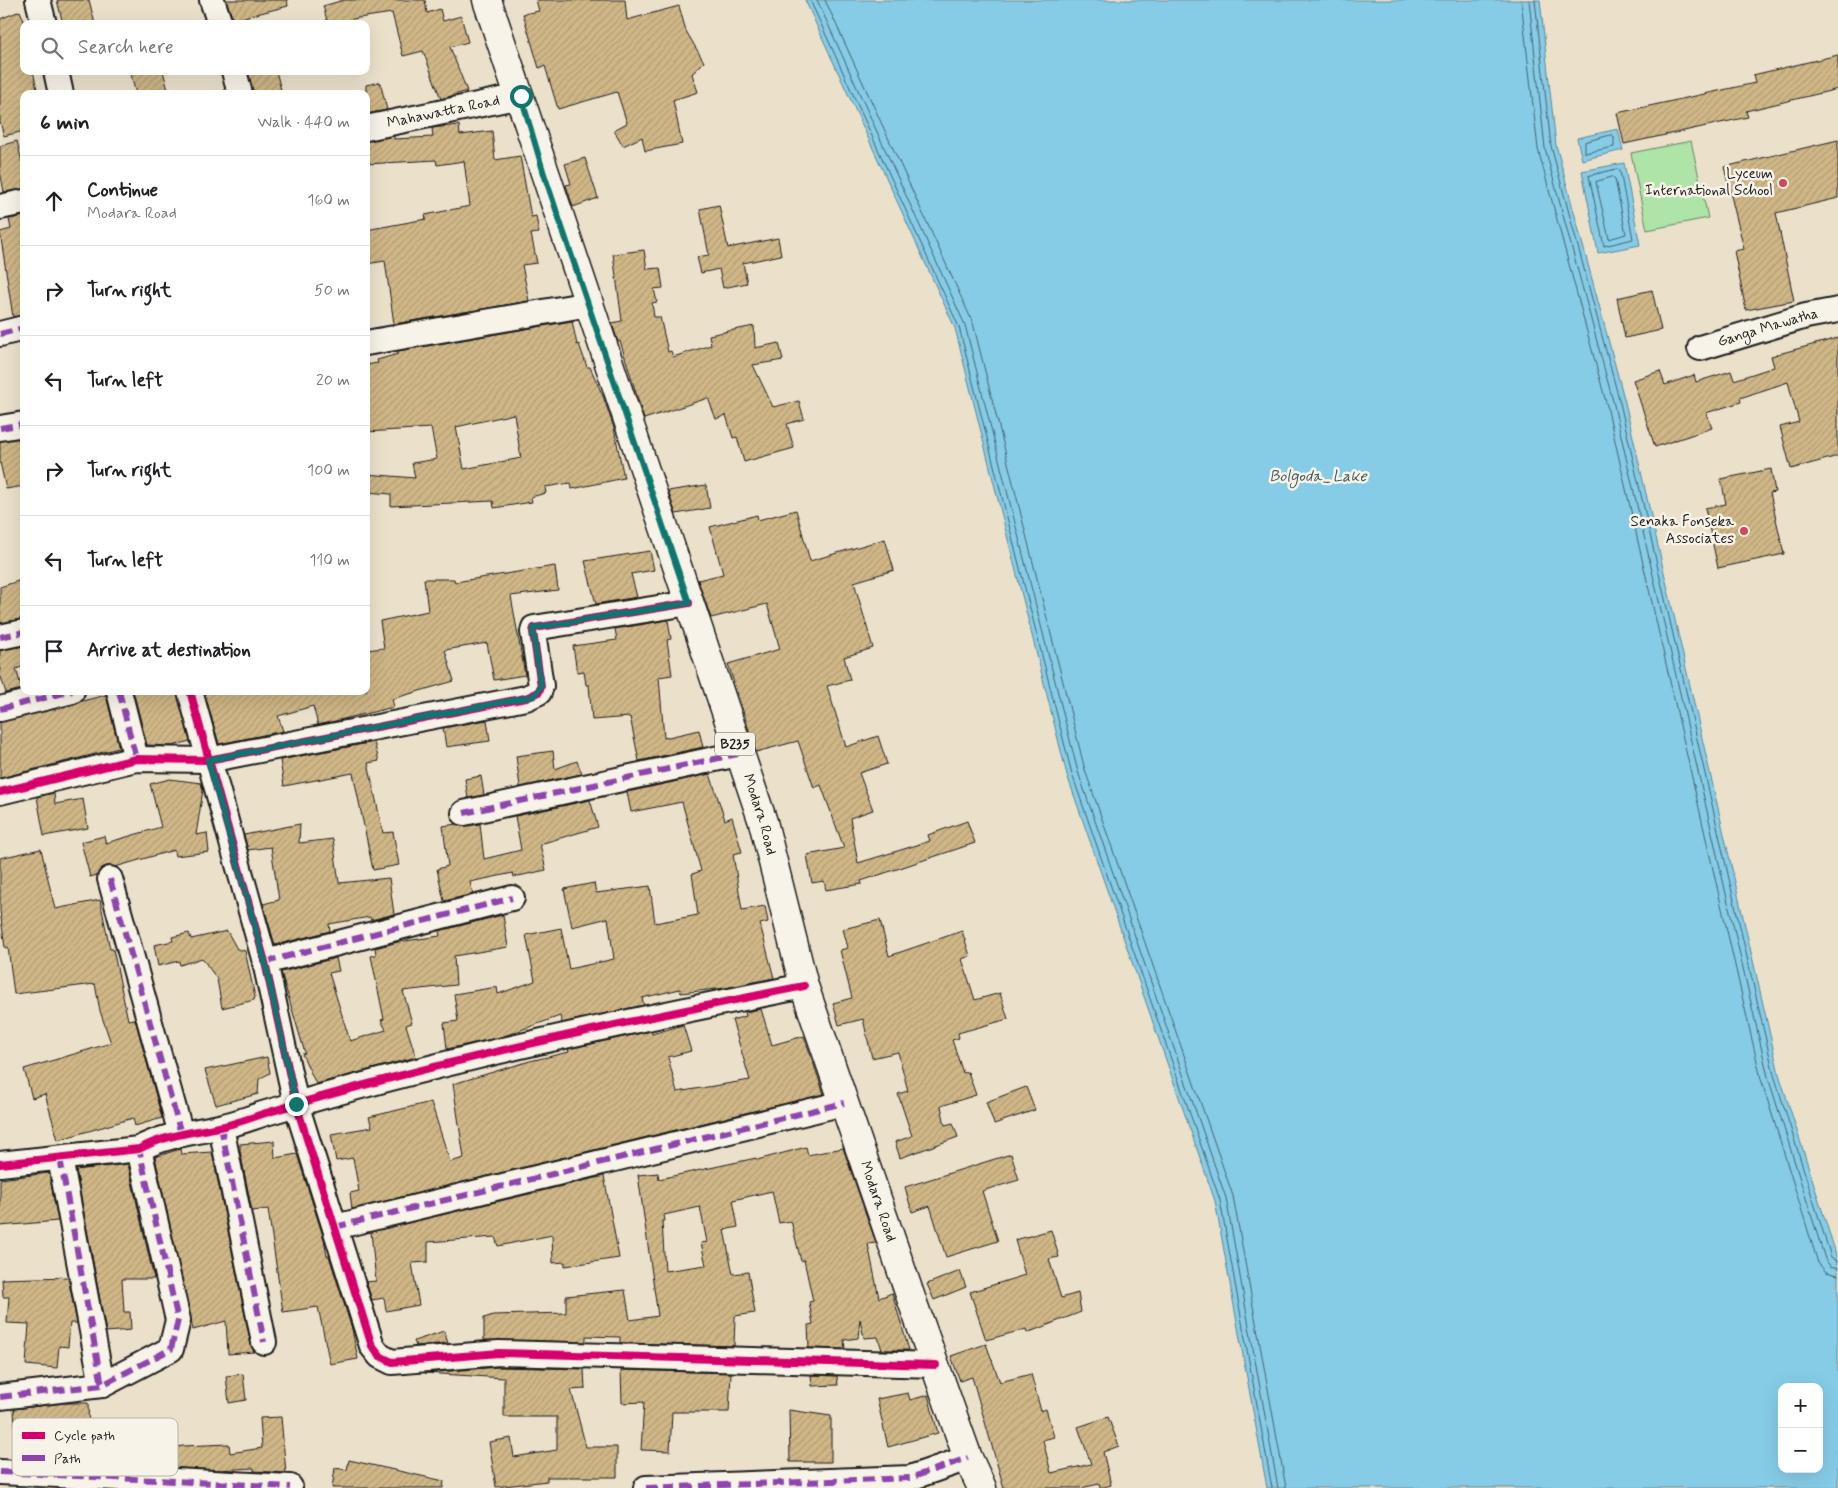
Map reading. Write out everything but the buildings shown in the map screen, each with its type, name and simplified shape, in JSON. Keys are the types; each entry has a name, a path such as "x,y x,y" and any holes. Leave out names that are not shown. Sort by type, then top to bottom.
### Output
{"main road":[{"name":"Modara Road","path":"487,0 521,96 544,174 590,304 762,822 804,986 968,1458 982,1488"}],"street":[{"path":"38,0 43,20"},
{"path":"212,0 219,20"},
{"path":"57,75 60,90"},
{"path":"235,75 239,90"},
{"name":"Mahawatta Road","path":"370,127 521,96"},
{"path":"0,207 20,203"},
{"path":"370,342 590,304"},
{"name":"Ganga Mawatha","path":"1700,348 1806,316 1838,310"},
{"path":"0,334 20,329"},
{"path":"0,428 20,425"},
{"path":"0,792 136,759 208,760 534,696 541,686 534,628 689,603"},
{"path":"0,637 20,633"},
{"path":"0,709 56,695"},
{"path":"120,695 136,759"},
{"path":"191,695 265,962 296,1104 372,1346 380,1356 392,1362 499,1353 936,1365"},
{"path":"464,813 738,754"},
{"path":"110,879 181,1134"},
{"path":"265,962 512,898"},
{"path":"0,1164 139,1149 159,1139 221,1127 296,1104 490,1053 642,1018 804,986"},
{"path":"335,1227 844,1103"},
{"path":"221,1127 264,1342"},
{"path":"0,1397 102,1384 171,1349 178,1320 139,1149"},
{"path":"60,1158 102,1384"},
{"path":"646,1488 910,1478 968,1458"},
{"path":"77,1476 290,1487"}],"green space":[{"path":"1691,141 1708,218 1647,230 1631,153"}],"water":[{"name":"Bolgoda_Lake","path":"805,0 1540,0 1556,145 1625,402 1779,1074 1835,1251 1838,1271 1838,1488 1267,1488 1215,1201 1067,775 955,328"},
{"path":"1618,129 1623,150 1582,160 1577,138"},
{"path":"1624,163 1640,245 1598,253 1582,171"}],"marked path":[{"path":"0,334 20,329"},
{"path":"0,428 20,425"},
{"path":"0,637 20,633"},
{"path":"0,709 56,695"},
{"path":"120,695 136,759"},
{"path":"464,813 738,754"},
{"path":"110,879 181,1134"},
{"path":"265,962 512,898"},
{"path":"335,1227 844,1103"},
{"path":"221,1127 264,1342"},
{"path":"0,1397 102,1385 171,1349 178,1320 139,1149"},
{"path":"60,1158 102,1385"},
{"path":"646,1488 910,1478 968,1458"},
{"path":"0,1472 12,1473"},
{"path":"77,1476 290,1487"}],"cycle path":[{"path":"0,792 136,759 208,760 526,698 539,692 541,686 534,628 689,603"},
{"path":"191,695 265,962 296,1104 372,1346 380,1356 392,1362 499,1353 936,1365"},
{"path":"0,1164 139,1149 168,1137 231,1124 332,1094 466,1059 601,1028 804,986"}],"place":[{"name":"Lyceum International School","path":"1783,183"},
{"name":"Senaka Fonseka Associates","path":"1744,531"}],"route":[{"path":"296,1104 265,962 208,760 534,696 539,692 541,686 534,628 689,603 590,304 544,174 521,96"}]}
